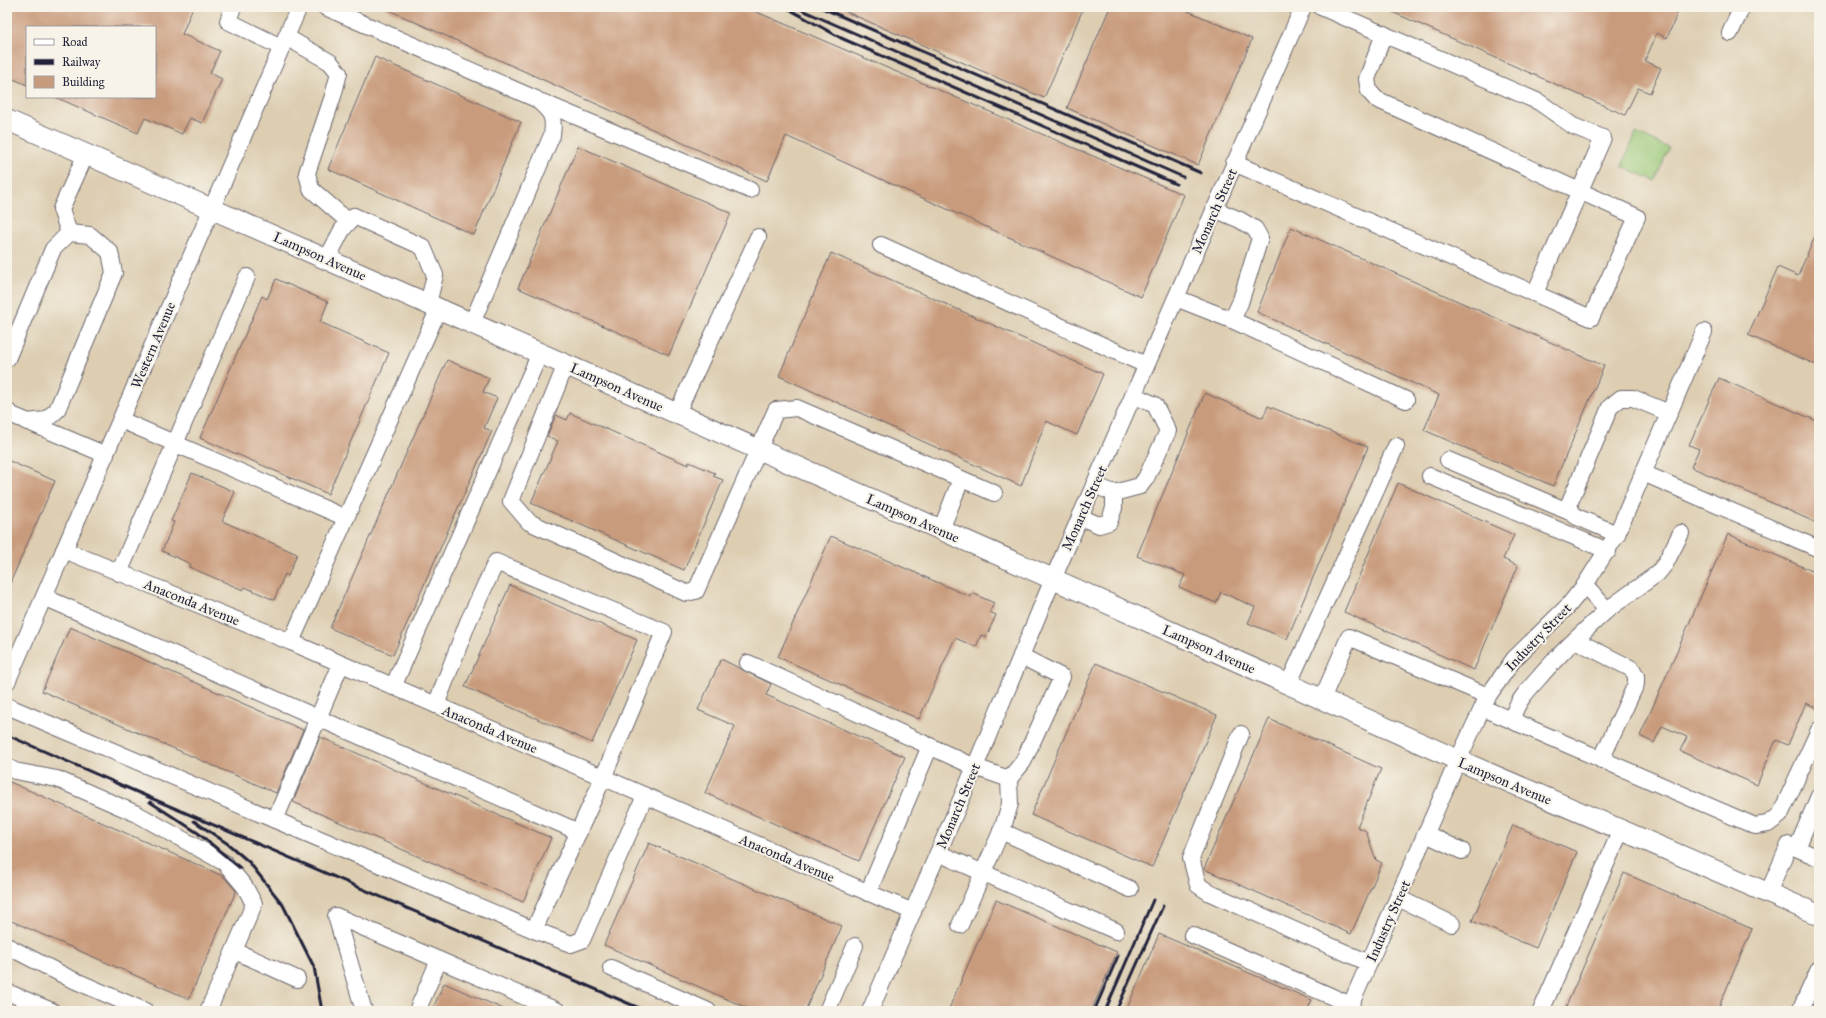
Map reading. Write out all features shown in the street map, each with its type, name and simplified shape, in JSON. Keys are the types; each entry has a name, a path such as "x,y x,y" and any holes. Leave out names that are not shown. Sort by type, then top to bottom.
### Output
{"main road":[{"name":"Lampson Avenue","path":"7,120 212,208 566,364 1458,760 1819,915"}],"street":[{"path":"234,7 228,21 284,42 330,62 339,73 333,96 307,173 311,189 349,222"},
{"name":"Western Avenue","path":"7,682 299,7"},
{"path":"325,7 536,100 750,190"},
{"name":"Monarch Street","path":"870,1011 975,767 1053,579 1303,7"},
{"path":"1321,7 1539,102 1574,126 1603,138 1535,292"},
{"path":"1730,33 1742,7"},
{"path":"1234,163 1535,292 1591,318 1637,217 1376,99 1369,91 1367,79 1384,34"},
{"path":"472,323 552,135 554,121 548,110 536,100"},
{"path":"69,233 61,208 86,154"},
{"path":"1214,209 1240,220 1255,229 1260,238 1240,303 1232,320"},
{"path":"291,642 346,518 434,306 435,274 423,247 354,216 342,230 327,259"},
{"path":"7,359 53,249 69,233"},
{"path":"27,422 46,420 57,410 114,273 110,252 90,235 69,233"},
{"path":"677,414 758,237"},
{"path":"882,245 1146,365"},
{"path":"119,573 246,277"},
{"path":"1176,298 1232,320 1406,400"},
{"name":"Industry Street","path":"1350,1008 1458,760 1486,702 1514,659 1568,606 1585,585 1608,551 1617,534 1704,332"},
{"path":"393,687 540,353"},
{"path":"566,364 511,501 529,522 686,593 696,591 776,410 797,408 994,493"},
{"path":"1094,485 1114,493 1140,486 1146,478 1168,431 1155,405 1133,395"},
{"path":"1572,513 1569,504 1610,407 1621,398 1633,398 1669,413"},
{"path":"7,411 27,422 106,455"},
{"path":"121,420 346,518"},
{"path":"1288,684 1396,446"},
{"path":"1448,460 1617,534"},
{"path":"1643,473 1819,549"},
{"path":"1430,476 1608,551"},
{"path":"941,530 961,479"},
{"path":"1080,517 1099,525 1109,522 1114,508 1114,493"},
{"path":"1517,723 1513,716 1524,695 1561,652 1607,610 1658,573 1665,564 1680,533"},
{"name":"Anaconda Avenue","path":"64,550 291,642 913,912"},
{"path":"436,705 468,622 496,562 664,632 603,778 534,930"},
{"path":"1585,585 1607,610"},
{"path":"44,597 579,832"},
{"path":"1322,699 1349,637 1486,702 1517,723 1755,826 1768,824 1780,815 1819,730"},
{"path":"1575,640 1632,670 1636,676 1636,684 1602,760"},
{"path":"960,925 1001,831 1010,804 1009,780 1022,762 1062,677 1021,656"},
{"path":"748,663 975,767 1009,780"},
{"path":"275,820 341,664"},
{"path":"7,706 534,930 571,944 582,940 645,796"},
{"path":"1242,734 1191,858 1198,885 1210,893 1369,963"},
{"path":"868,893 930,746"},
{"path":"7,767 15,771 57,779 130,811 225,863 245,887 254,904 208,1011"},
{"path":"1797,848 1819,796"},
{"path":"1541,1011 1621,830"},
{"path":"1001,831 1130,889"},
{"path":"1426,834 1462,851"},
{"path":"1768,893 1789,845 1819,858"},
{"path":"938,853 1116,931"},
{"path":"1398,898 1452,924"},
{"path":"364,1011 336,916 558,1011"},
{"path":"1192,935 1350,1008"},
{"path":"7,946 69,978 145,1011"},
{"path":"827,1011 855,946"},
{"path":"235,951 297,979"},
{"path":"417,1011 439,960"},
{"path":"611,968 708,1011"},
{"path":"1800,1011 1819,969"},
{"path":"7,992 20,1005 52,1011"}],"shaded area":[{"path":"7,7 1819,7 1819,1011 7,1011"}],"green space":[{"path":"1636,133 1669,148 1655,181 1622,166"}],"building":[{"path":"7,7 193,7 182,34 220,51 210,73 222,79 202,123 190,118 182,134 145,118 138,133 57,98 156,98 156,26 26,26 26,85 7,76"},
{"path":"382,7 745,7 1184,195 1141,297 786,136 767,181"},
{"path":"835,7 1084,7 1044,98"},
{"path":"1110,7 1179,7 1252,39 1198,165 1067,108"},
{"path":"1381,7 1680,7 1667,38 1657,33 1645,61 1661,68 1650,93 1638,88 1625,115"},
{"path":"375,57 521,122 474,235 328,169"},
{"path":"578,146 731,213 669,355 518,288"},
{"path":"1291,227 1604,366 1553,486 1424,430 1439,395 1257,312"},
{"path":"1819,227 1819,366 1748,335 1778,267 1798,276"},
{"path":"831,253 1103,374 1077,435 1046,421 1021,486 779,376"},
{"path":"276,279 328,302 320,322 389,353 328,494 200,438 262,296 267,299"},
{"path":"447,360 489,378 483,392 497,398 484,428 492,431 393,655 330,628"},
{"path":"1719,378 1819,422 1819,524 1691,467 1699,449 1689,445"},
{"path":"1205,393 1263,418 1268,406 1368,447 1287,639 1248,623 1255,607 1221,592 1216,603 1179,587 1185,575 1137,556"},
{"path":"570,413 688,465 689,462 715,473 713,476 723,480 684,570 531,503 558,441 547,436 556,415 567,420"},
{"path":"7,460 55,481 7,590"},
{"path":"192,473 235,492 222,521 297,554 288,576 285,574 274,600 245,587 243,590 189,567 191,564 162,551 174,522 171,521"},
{"path":"1398,483 1514,535 1503,559 1518,566 1474,670 1344,612"},
{"path":"1728,534 1819,574 1819,709 1806,703 1788,745 1776,740 1757,785 1680,751 1687,737 1662,726 1654,743 1640,736"},
{"path":"831,536 971,597 972,593 994,603 990,612 996,615 986,637 981,635 976,647 955,638 919,719 778,657"},
{"path":"510,585 637,640 592,743 465,687"},
{"path":"70,627 303,730 276,793 42,691"},
{"path":"721,659 771,684 766,695 905,757 859,861 705,793 735,726 698,710"},
{"path":"1096,663 1217,715 1152,867 1031,815"},
{"path":"1269,719 1381,769 1357,827 1366,831 1376,860 1382,863 1351,934 1204,869"},
{"path":"320,737 551,838 523,902 293,802"},
{"path":"10,782 223,876 236,891 189,999 7,919 7,789"},
{"path":"1513,825 1577,852 1536,948 1472,921"},
{"path":"649,843 842,926 805,1011 754,1011 604,945"},
{"path":"1624,873 1752,929 1717,1011 1564,1011"},
{"path":"996,900 1117,952 1091,1011 948,1011"},
{"path":"1159,934 1312,1000 1307,1011 1126,1011"},
{"path":"444,983 508,1011 432,1011"}],"railway":[{"path":"785,7 841,38 1176,184"},
{"path":"795,7 1183,177"},
{"path":"820,7 1201,173"},
{"path":"7,735 121,785"},
{"path":"116,783 646,1011"},
{"path":"150,802 198,833 240,868"},
{"path":"194,821 228,844 249,862 283,905 314,967 322,1011"},
{"path":"1105,1011 1153,900"},
{"path":"1116,1011 1163,906"},
{"path":"1094,1011 1118,956"}]}
